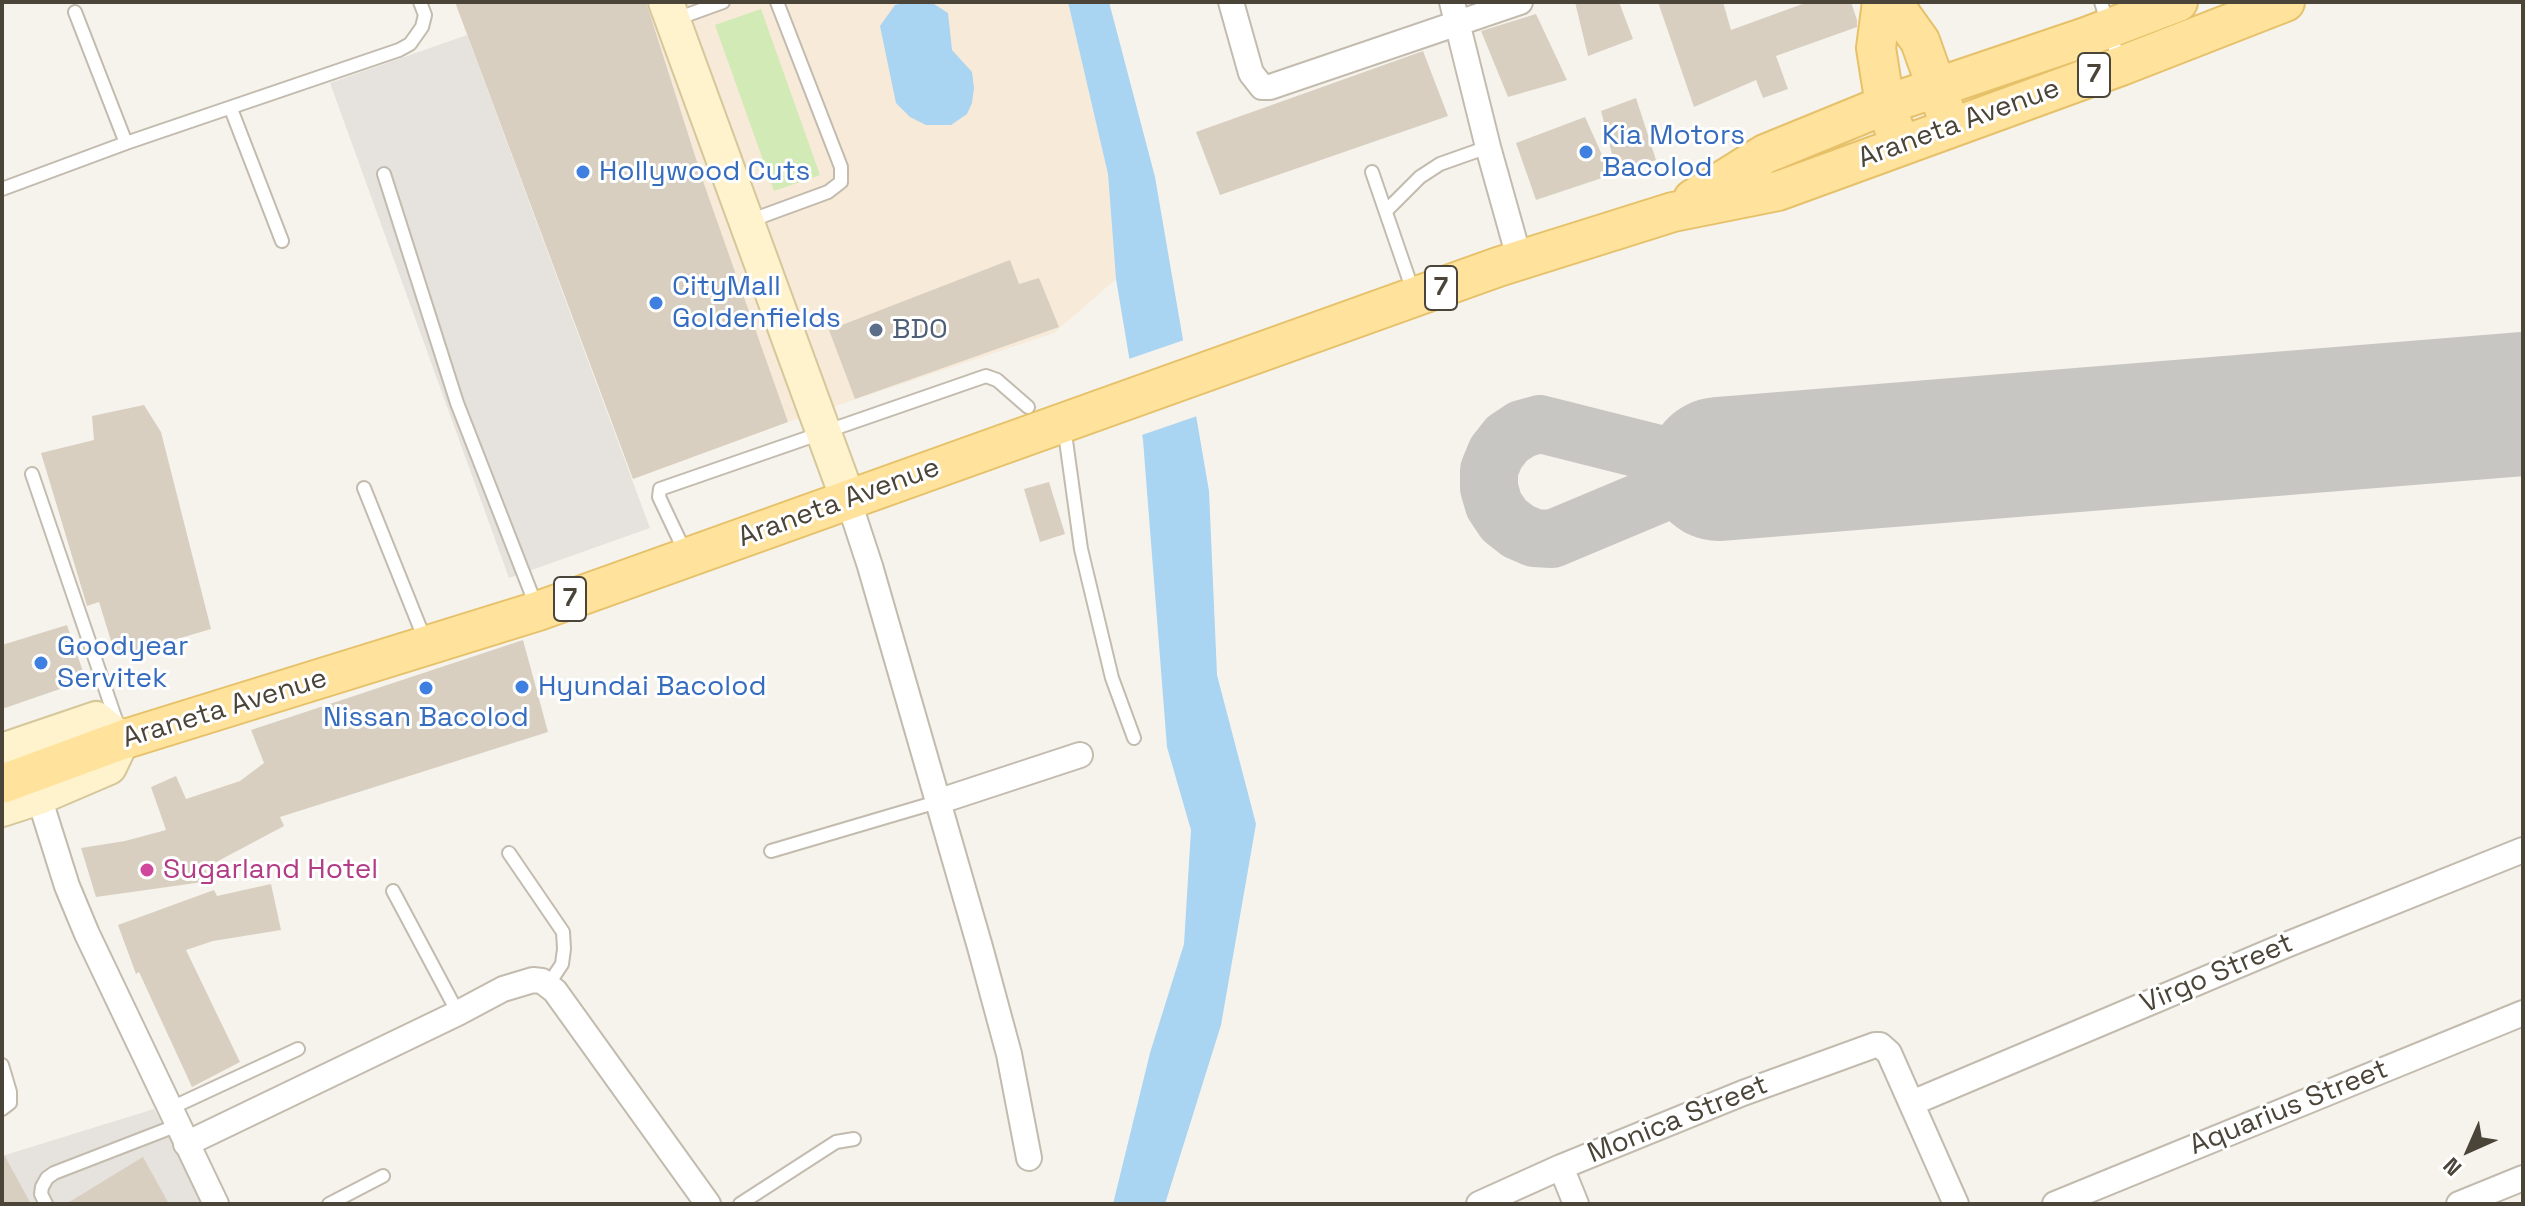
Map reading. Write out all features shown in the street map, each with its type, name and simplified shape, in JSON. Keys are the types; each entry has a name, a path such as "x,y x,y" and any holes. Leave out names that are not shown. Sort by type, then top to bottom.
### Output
{"main road":[{"path":"1882,2 1876,48 1885,105 1901,146"},
{"path":"1892,2 1920,41 1951,129"},
{"name":"Araneta Avenue","path":"2,784 122,740 538,611 1520,261 1673,212 1778,191 2121,66 2285,2"},
{"name":"Araneta Avenue","path":"1673,212 1765,154 1885,105 1936,88 2106,15 2166,4"}],"street":[{"path":"1231,2 1251,73 1262,87 1270,87 1455,13 1520,2"},
{"path":"670,11 870,566 1009,1054 1029,1158"},
{"path":"1455,13 1520,261"},
{"path":"2,751 96,719 122,740 109,767 2,809"},
{"path":"937,802 1080,755"},
{"path":"39,797 67,886 87,934 216,1204"},
{"name":"Virgo Street","path":"1912,1103 2286,945 2523,850"},
{"path":"178,1126 458,1013 503,989 533,980 548,985 708,1204"},
{"name":"Aquarius Street","path":"2055,1204 2523,1013"},
{"name":"Monica Street","path":"1479,1204 1561,1167 1870,1045 1880,1045 1889,1053 1912,1103"},
{"path":"1912,1103 1956,1204"},
{"path":"1561,1167 1576,1204"},
{"path":"2459,1204 2523,1178"}],"lane":[{"path":"2,189 410,44 418,36 425,15 420,2"},
{"path":"670,11 723,2"},
{"path":"747,221 828,192 841,182 841,167 777,2"},
{"path":"75,12 126,143"},
{"path":"2106,15 2121,66"},
{"path":"231,109 282,241"},
{"path":"1386,211 1420,177 1440,164 1488,147"},
{"path":"1372,172 1415,297"},
{"path":"384,174 457,403 538,611"},
{"path":"687,558 659,497 660,489 986,376 1008,388 1028,407"},
{"path":"1063,424 1081,549 1112,678 1134,738"},
{"path":"32,474 122,740"},
{"path":"364,488 428,647"},
{"path":"771,851 937,802"},
{"path":"509,853 563,932 562,964 548,985"},
{"path":"393,891 458,1013"},
{"path":"46,1204 41,1194 42,1187 54,1173 178,1126 298,1049"},
{"path":"2,1065 10,1092 10,1103 2,1109"},
{"path":"740,1204 836,1142 854,1139"},
{"path":"329,1204 383,1176"}],"shaded area":[{"path":"455,2 1068,2 1108,174 1116,279 1054,333 788,422 633,479"},
{"path":"467,35 650,528 509,578 330,83"},
{"path":"154,1109 205,1204 2,1204 2,1156"}],"green space":[{"path":"761,9 820,175 774,191 715,25"}],"water":[{"path":"931,2 948,13 952,50 972,72 972,103 967,114 951,125 926,125 910,117 896,103 880,26 895,5"},
{"path":"1068,2 1109,2 1155,177 1209,491 1217,675 1256,824 1221,1025 1165,1204 1113,1204 1150,1053 1184,944 1191,830 1167,747 1143,440 1116,279 1108,174"}],"pier":[{"path":"1187,339 1200,415 1139,436 1126,360"}],"building":[{"name":"CityMall Goldenfields","path":"455,2 646,2 704,184 788,422 633,479"},
{"path":"1575,2 1619,2 1633,39 1588,56"},
{"path":"1658,2 1723,2 1731,30 1808,2 1851,2 1857,27 1776,56 1788,89 1763,98 1756,80 1694,107"},
{"path":"1536,14 1567,80 1508,97 1481,31"},
{"path":"1423,51 1448,116 1220,195 1196,132"},
{"name":"Kia Motors Bacolod","path":"1636,98 1656,160 1536,200 1516,143 1585,117 1603,157 1612,154 1601,111"},
{"path":"1010,260 1019,284 1039,278 1059,327 855,399 829,330"},
{"path":"144,405 161,432 211,629 116,657 99,602 87,606 41,453 94,440 92,416"},
{"path":"1049,482 1065,534 1040,542 1024,489"},
{"name":"Goodyear Servitek","path":"67,625 86,680 2,709 2,645"},
{"path":"523,640 548,732 280,817 284,826 205,868 210,881 96,897 81,848 166,830 151,787 176,776 186,799 240,781 264,763 251,730"},
{"path":"271,884 281,930 213,941 186,950 240,1062 192,1087 139,972 136,974 118,925 214,890 217,896"},
{"path":"2,1151 31,1204 2,1204"},
{"path":"143,1157 169,1204 66,1204"}],"taxiway":[{"path":"1540,424 1719,469 1552,539 1534,538 1504,520 1494,505 1489,488 1489,470 1496,453 1507,439 1522,429 1540,424"}],"runway":[{"path":"1719,469 2523,404"}],"place":[{"name":"Kia Motors Bacolod","path":"1586,152"},
{"name":"Hollywood Cuts","path":"583,172"},
{"name":"CityMall Goldenfields","path":"656,303"},
{"name":"BDO","path":"876,330"},
{"name":"Goodyear Servitek","path":"41,663"},
{"name":"Hyundai Bacolod","path":"522,687"},
{"name":"Nissan Bacolod","path":"426,688"},
{"name":"Sugarland Hotel","path":"147,870"}]}
